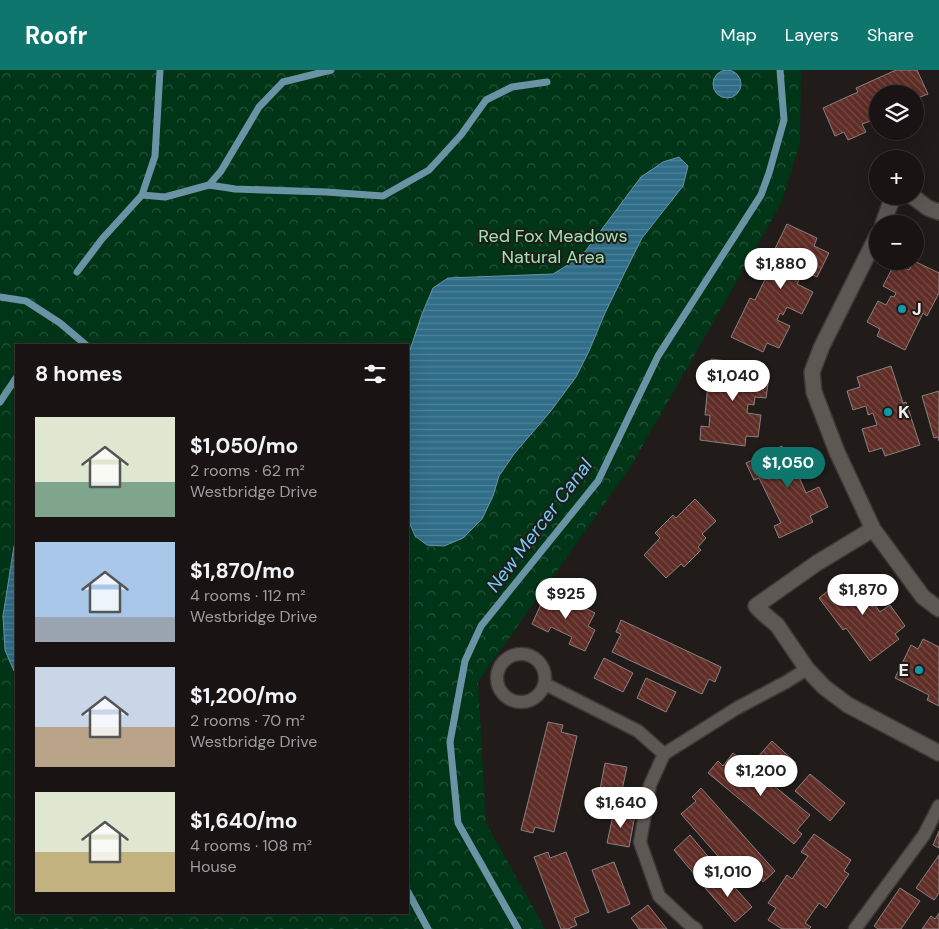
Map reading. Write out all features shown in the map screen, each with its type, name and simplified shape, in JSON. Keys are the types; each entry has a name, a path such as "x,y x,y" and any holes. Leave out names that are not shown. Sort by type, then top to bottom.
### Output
{"street":[{"path":"924,205 939,212"},
{"path":"869,252 822,346 812,372 814,392 837,452 873,529 923,597 939,609"},
{"path":"873,529 817,563 756,606 777,625 806,669 824,687 848,705 939,753"}],"lane":[{"path":"696,929 659,896 640,842 650,785 664,754 737,708 806,669"},
{"path":"544,684 638,731 664,754"},
{"path":"856,929 924,835 939,806"}],"green space":[{"name":"Red Fox Meadows Natural Area","path":"0,70 801,70 800,142 782,202 630,468 478,682 486,823 545,929 0,929"}],"water":[{"path":"727,70 737,74 741,84 737,94 727,98 717,94 713,84 717,74"},
{"path":"679,157 688,166 683,186 642,238 576,377 550,412 514,454 499,476 493,496 482,519 463,538 444,546 427,545 415,536 409,521 409,353 433,288 448,278 553,274 581,257 641,177 663,162"},
{"path":"14,546 15,672 5,650 3,616"}],"building":[{"path":"896,70 917,70 924,85 869,85 869,122 862,124 866,132 848,140 844,132 835,136 823,108 858,92 856,88"},
{"path":"924,85 928,94 924,96"},
{"path":"787,224 817,238 814,246 829,253 817,277 801,269 798,274 801,276 797,284 813,292 802,314 787,307 783,315 780,313 777,320 790,326 779,348 767,343 763,352 731,337 750,298 755,300 772,265 768,263"},
{"name":"J","path":"924,266 939,273 939,293 927,316 923,313 905,350 877,336 880,329 867,322 878,301 886,305 891,296 894,297 896,293 883,286 891,270 924,270"},
{"path":"711,359 760,365 760,375 769,376 766,398 755,397 754,405 748,404 747,413 761,415 758,437 746,436 745,446 700,440 701,426 709,427 710,415 705,415 708,384 716,385 717,377 710,376"},
{"name":"K","path":"891,366 903,403 906,402 920,445 885,456 882,448 869,452 862,429 877,425 873,413 868,415 866,406 853,410 847,391 860,387 857,377"},
{"path":"939,391 939,441 938,437 934,438 922,396"},
{"path":"782,446 786,454 792,451 794,456 803,451 812,471 799,477 806,493 819,487 828,507 810,516 813,522 779,538 774,526 781,523 759,478 754,480 746,463"},
{"path":"695,499 716,521 702,534 706,538 698,547 701,550 684,567 681,564 666,578 644,555 660,538 655,533 673,515 676,518"},
{"path":"848,575 853,581 862,575 877,595 868,601 872,607 875,605 880,612 890,605 905,626 895,634 899,639 870,661 846,628 843,630 819,598"},
{"path":"554,593 595,613 588,626 595,630 585,651 569,644 572,637 551,627 548,632 532,624 542,602 548,605"},
{"path":"621,620 721,667 715,682 709,679 702,694 612,652 621,634 616,632"},
{"name":"E","path":"923,639 939,647 939,706 927,700 929,695 895,678 911,645 918,649"},
{"path":"604,658 633,673 623,692 594,678"},
{"path":"646,678 676,692 666,712 637,698"},
{"path":"548,722 563,725 561,732 577,736 554,832 535,827 533,833 521,830"},
{"path":"772,741 796,763 782,780 757,758"},
{"path":"733,753 810,815 797,830 802,834 794,844 708,773 718,761 723,766"},
{"path":"605,763 627,767 620,799 599,795"},
{"path":"810,774 845,803 830,821 795,791"},
{"path":"701,788 775,871 763,882 759,877 746,888 681,814 696,801 692,797"},
{"path":"614,811 635,815 629,847 607,843"},
{"path":"939,831 939,848 933,845"},
{"path":"814,834 851,860 844,871 849,874 826,908 819,903 805,923 811,927 809,929 782,929 768,920 776,908 768,903 787,875 792,879 808,856 801,852"},
{"path":"690,835 711,860 695,875 674,850"},
{"path":"548,852 550,858 566,852 589,912 574,918 577,925 568,929 561,929 534,857"},
{"path":"939,855 939,893 934,900 916,888"},
{"path":"614,862 630,904 608,913 592,870"},
{"path":"722,873 752,907 735,922 705,888"},
{"path":"900,888 920,901 901,929 878,929 874,926"},
{"path":"648,905 667,929 639,929 631,918"},
{"path":"939,913 939,929 922,929 931,916 935,919"}],"waterway":[{"path":"77,272 102,239 142,195 155,156 160,70"},
{"path":"142,195 165,197 209,185 221,171 259,107 283,82 331,70"},
{"name":"New Mercer Canal","path":"518,929 458,823 450,742 465,661 481,626 598,481 658,356 761,195 784,120 780,70"},
{"path":"209,185 235,189 383,196 429,170 461,135 486,100 512,87 547,82"},
{"path":"0,297 26,301 60,323 85,344"},
{"path":"0,402 15,380"},
{"path":"409,894 428,929"}],"place":[{"name":"J","path":"902,309"},
{"name":"K","path":"888,412"},
{"name":"E","path":"919,670"}]}
